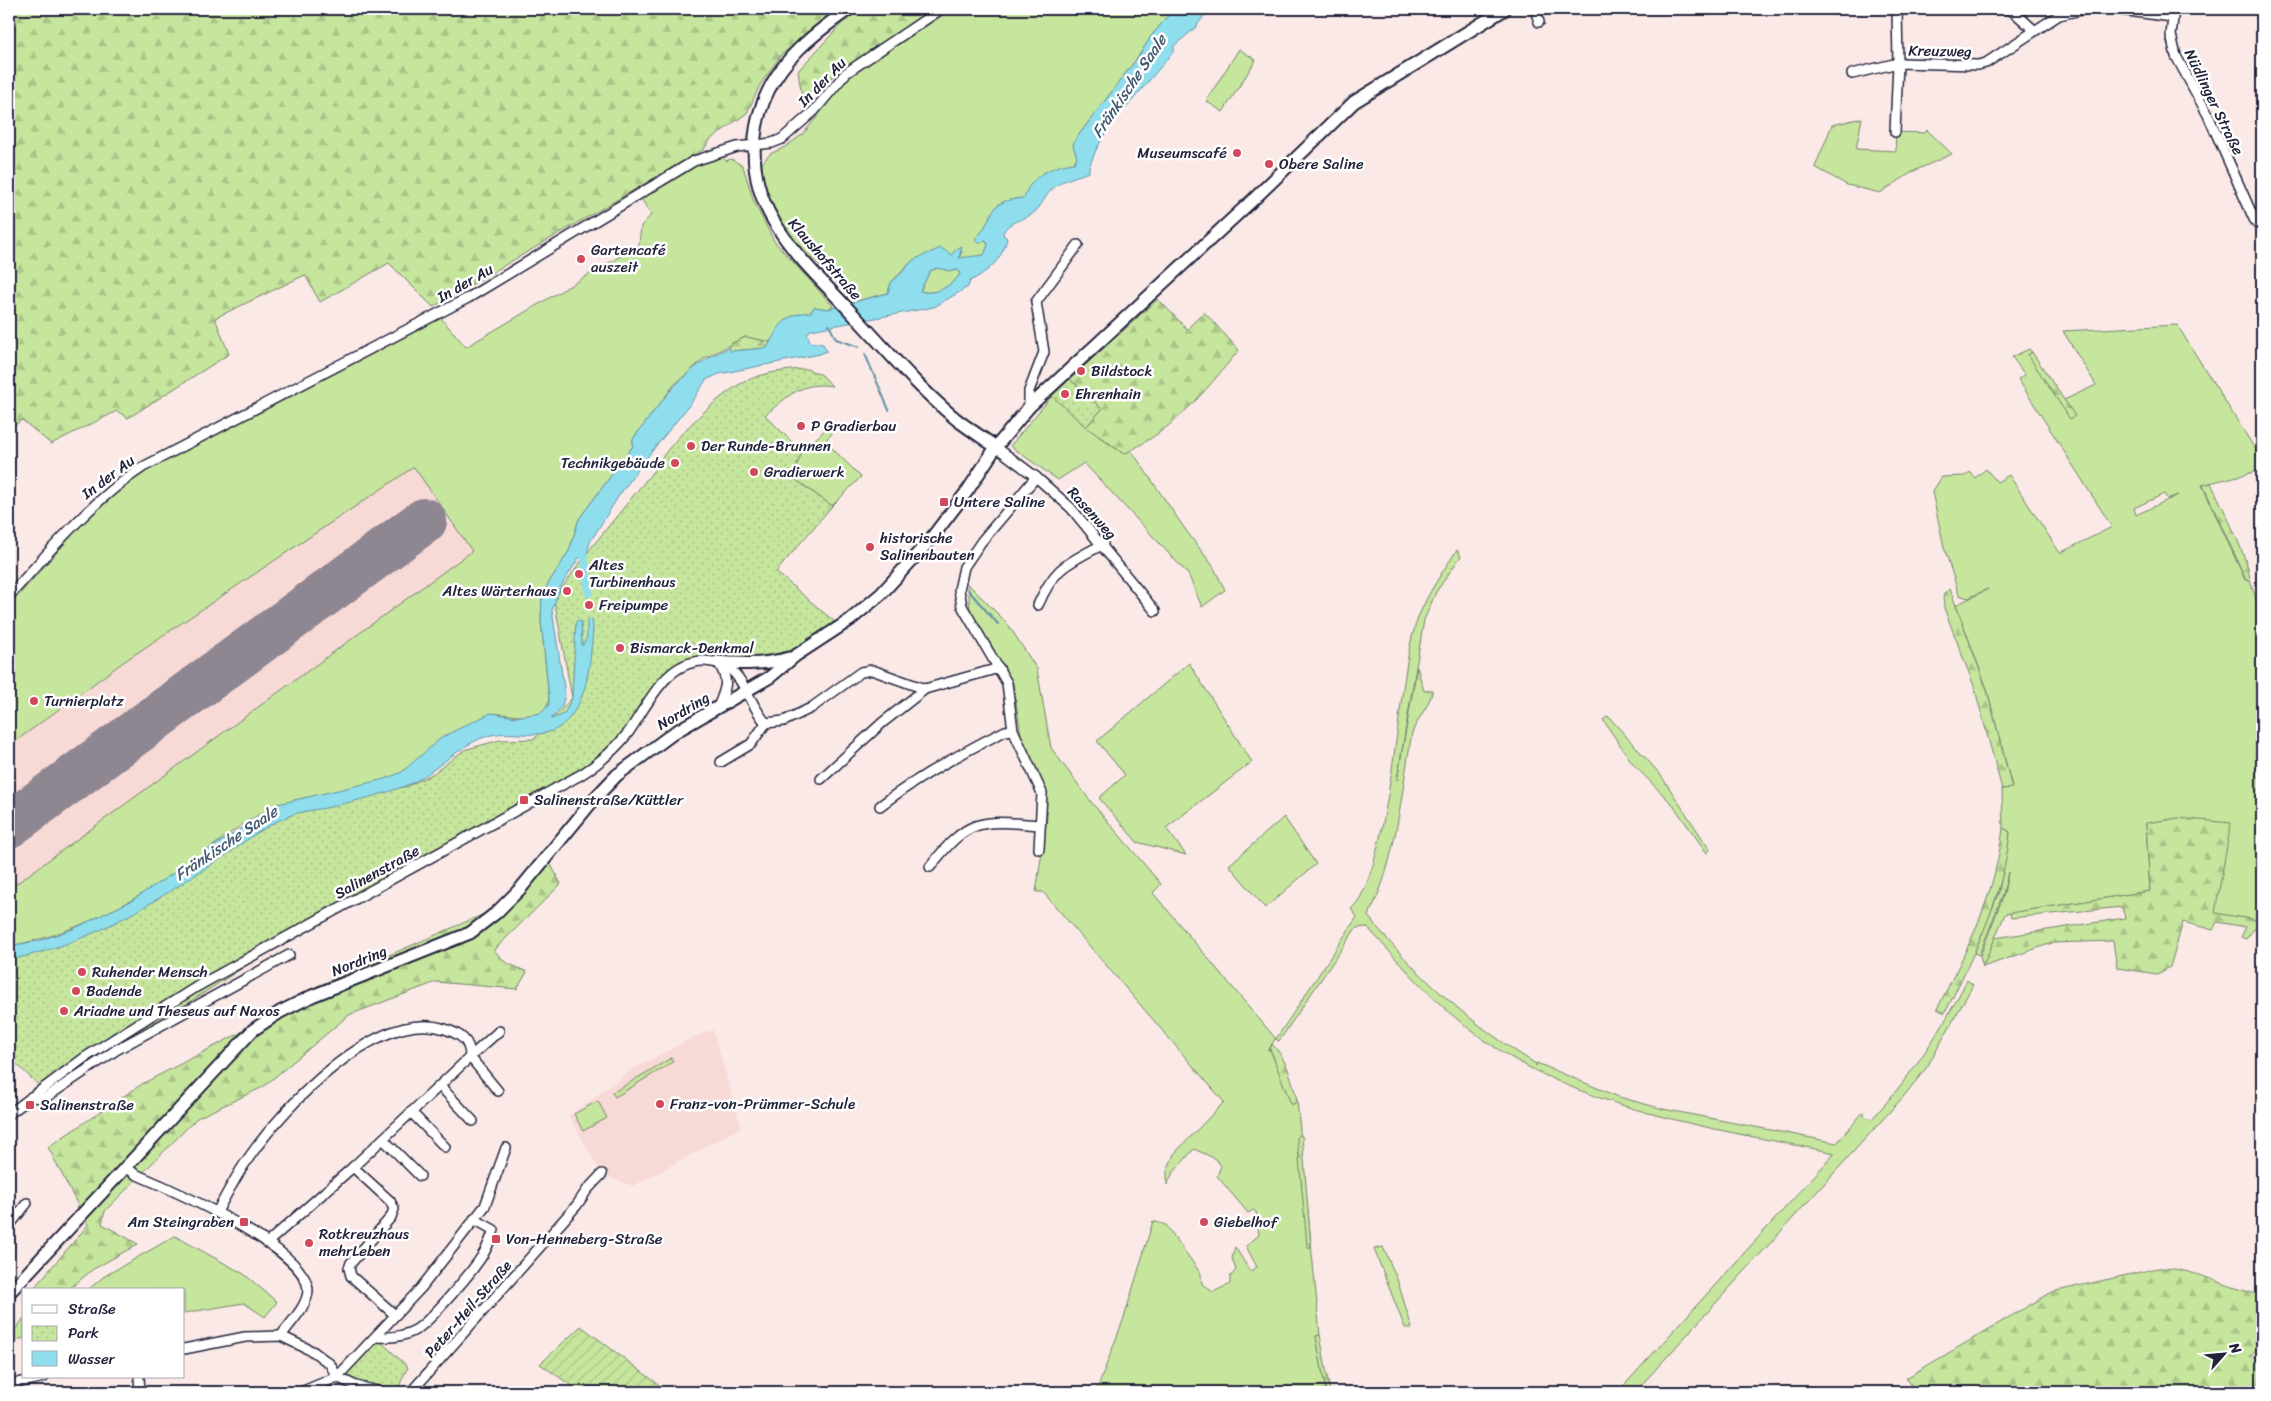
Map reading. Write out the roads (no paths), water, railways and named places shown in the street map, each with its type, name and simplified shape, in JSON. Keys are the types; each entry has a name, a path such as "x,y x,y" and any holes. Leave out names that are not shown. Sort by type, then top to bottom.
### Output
{"main road":[{"name":"Klaushofstraße","path":"849,9 808,40 772,82 757,116 753,145 754,168 760,193 779,231 797,254 885,348 949,412 996,447"},
{"path":"745,691 770,677 795,656 850,620 881,594 930,540 968,490 996,447 1029,407 1256,197 1354,102 1505,9"},
{"path":"717,662 754,664 795,656"},
{"name":"Nordring","path":"9,1293 253,1030 280,1012 312,996 470,933 496,913 521,888 616,775 661,741 745,691"}],"street":[{"name":"In der Au","path":"9,596 83,514 109,491 143,467 468,298 694,161 737,147 772,143 782,139 795,130 846,73 941,9"},
{"path":"1535,9 1539,22"},
{"path":"1895,132 1898,63 1896,9"},
{"path":"2006,9 2014,12 2034,30"},
{"name":"Kreuzweg","path":"1852,74 1898,63 1978,65 1986,63 2059,15 2086,9"},
{"path":"2113,9 2173,13"},
{"name":"Nüdlinger Straße","path":"2173,13 2171,35 2176,56 2208,114 2254,219 2262,229"},
{"path":"1029,407 1029,391 1044,352 1036,302 1078,245"},
{"name":"Rasenweg","path":"996,447 1036,477 1071,508 1155,611"},
{"path":"1036,477 981,542 964,567 959,590 962,606 1007,683 1013,730 1042,793 1040,848"},
{"path":"1038,606 1056,572 1102,544"},
{"name":"Salinenstraße","path":"9,1114 84,1058 198,986 582,774 618,745 665,680 694,662 717,662"},
{"path":"717,662 730,668 755,711 766,723"},
{"path":"717,662 724,672 726,682 718,707"},
{"path":"821,779 882,723 925,689 999,668"},
{"path":"721,762 751,744 766,723 784,721 811,708 861,672 872,670 925,689"},
{"path":"880,806 905,786 947,761 1005,731 1013,730"},
{"path":"930,867 950,841 977,824 992,821 1040,825"},
{"name":"Salinenstraße","path":"31,1096 45,1098 116,1050 289,955"},
{"path":"217,1212 249,1157 278,1120 305,1092 359,1049 379,1037 412,1026 428,1026 456,1032 466,1040 470,1047 470,1057 498,1091"},
{"path":"267,1243 353,1167 499,1031"},
{"path":"440,1086 472,1121"},
{"path":"411,1112 445,1147"},
{"path":"383,1139 420,1176"},
{"path":"301,1392 337,1377 420,1288 485,1206 506,1148"},
{"path":"125,1166 135,1174 217,1212 267,1243 300,1269 307,1281 308,1293 281,1336"},
{"path":"353,1167 390,1201 394,1209 391,1217 351,1263 349,1271 355,1279 395,1315"},
{"name":"Peter-Heil-Straße","path":"411,1392 577,1205 587,1190 602,1174"},
{"path":"9,1226 27,1203"},
{"path":"376,1337 403,1336 432,1318 485,1252 494,1230 474,1220"},
{"path":"185,1349 245,1337 281,1336 314,1352 330,1364 337,1377 356,1386 382,1392"},
{"path":"9,1385 40,1378"},
{"path":"139,1378 140,1392"}],"water":[{"name":"Fränkische Saale","path":"1174,9 1209,9 1195,28 1174,46 1174,51 1126,108 1115,116 1096,150 1089,167 1089,172 1072,178 1052,189 1035,212 1010,225 1003,235 1007,238 1005,246 994,264 970,281 968,287 934,307 811,330 807,333 810,342 823,344 827,351 820,354 719,374 706,380 691,403 644,461 618,497 590,542 587,553 578,559 560,588 552,610 565,694 562,706 551,719 564,714 572,698 576,621 581,621 582,646 587,638 587,620 592,619 593,628 589,668 583,694 570,717 561,726 545,733 491,735 469,744 410,784 368,797 289,816 257,833 159,898 112,924 63,945 9,960 9,946 38,941 73,929 131,901 278,804 385,779 402,772 441,738 491,713 516,717 541,713 549,705 541,621 542,597 569,551 579,519 633,446 633,439 664,398 697,366 728,348 731,351 767,348 783,322 794,315 811,312 814,307 828,309 888,293 891,282 913,260 941,248 952,255 955,250 962,246 959,258 984,255 988,245 986,240 979,243 975,239 987,224 993,211 1002,203 1024,198 1031,184 1043,173 1058,166 1074,163 1077,157 1073,145 1075,140 1138,57 1152,35","holes":["937,268 950,271 958,270 960,274 948,286 937,291 920,291 930,271"]}],"waterway":[{"path":"2262,9 2262,14"},
{"path":"2262,44 2262,60"},
{"path":"829,325 836,339 859,347"},
{"path":"865,354 889,410"},
{"path":"584,555 589,593"},
{"path":"968,590 998,624"}],"place":[{"name":"Museumscafé","path":"1237,153"},
{"name":"Obere Saline","path":"1269,164"},
{"name":"Gartencafé auszeit","path":"581,259"},
{"name":"Bildstock","path":"1081,371"},
{"name":"Ehrenhain","path":"1065,394"},
{"name":"P Gradierbau","path":"801,426"},
{"name":"Der Runde-Brunnen","path":"691,446"},
{"name":"Technikgebäude","path":"675,463"},
{"name":"Gradierwerk","path":"754,472"},
{"name":"Untere Saline","path":"944,502"},
{"name":"historische Salinenbauten","path":"870,547"},
{"name":"Altes Turbinenhaus","path":"579,574"},
{"name":"Altes Wärterhaus","path":"567,591"},
{"name":"Freipumpe","path":"589,605"},
{"name":"Bismarck-Denkmal","path":"620,648"},
{"name":"Turnierplatz","path":"34,701"},
{"name":"Salinenstraße/Küttler","path":"524,800"},
{"name":"Ruhender Mensch","path":"82,972"},
{"name":"Badende","path":"76,991"},
{"name":"Ariadne und Theseus auf Naxos","path":"64,1011"},
{"name":"Franz-von-Prümmer-Schule","path":"660,1104"},
{"name":"Salinenstraße","path":"30,1105"},
{"name":"Am Steingraben","path":"244,1222"},
{"name":"Giebelhof","path":"1204,1222"},
{"name":"Von-Henneberg-Straße","path":"496,1239"},
{"name":"Rotkreuzhaus mehrLeben","path":"309,1243"}]}
